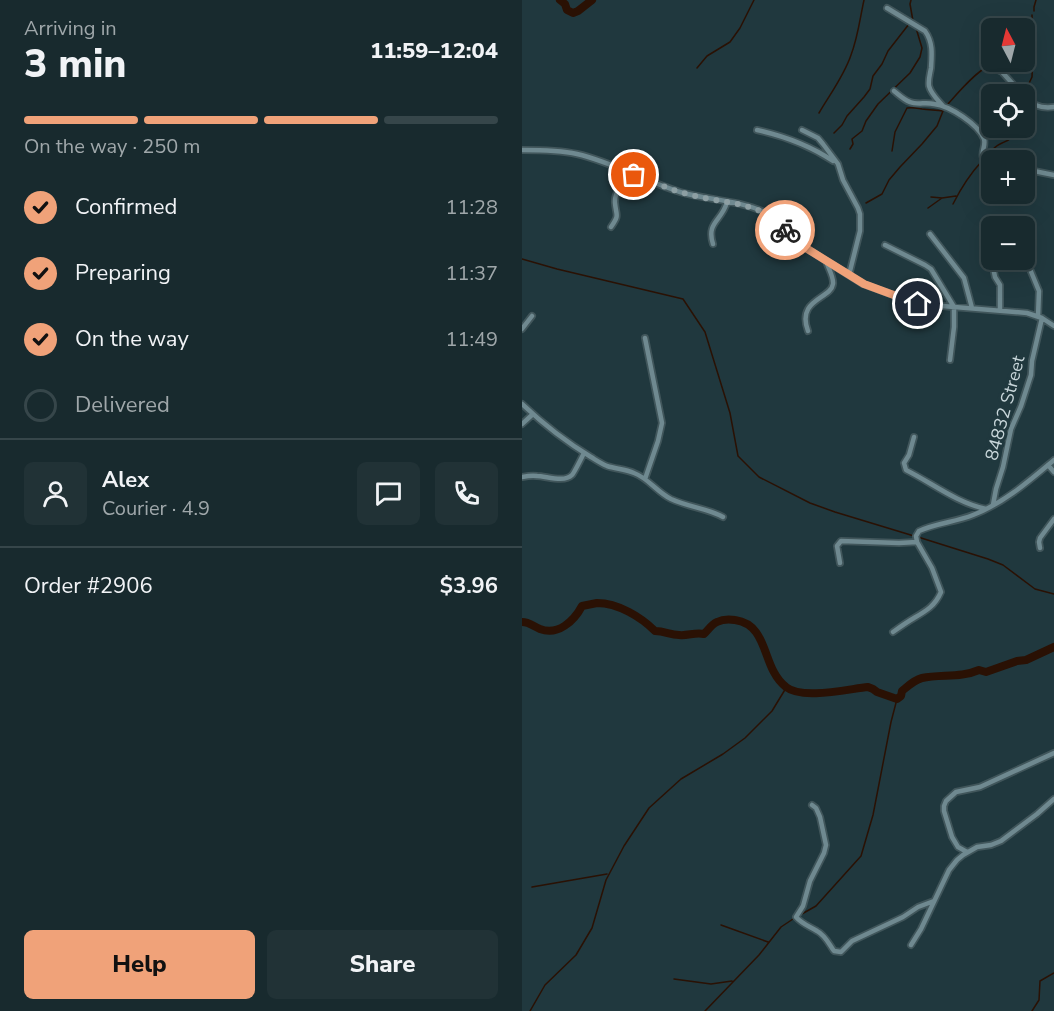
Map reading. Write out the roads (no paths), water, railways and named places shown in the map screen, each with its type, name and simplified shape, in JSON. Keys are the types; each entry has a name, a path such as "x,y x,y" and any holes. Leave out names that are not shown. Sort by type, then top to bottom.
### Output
{"street":[{"path":"887,8 925,31 929,37 932,57 929,85 931,92 943,106"},
{"path":"1002,72 1013,84"},
{"path":"894,91 902,98 914,103 943,106 962,116 984,140 982,150"},
{"path":"1035,106 1054,107"},
{"path":"757,130 789,138 838,164"},
{"path":"802,130 820,140 838,164 843,180 860,214 860,231 849,275"},
{"path":"522,150 575,154 686,194 757,209 773,217 794,240 864,284 918,304 1027,313 1040,317 1054,326"},
{"path":"1035,171 1054,175"},
{"path":"611,227 618,213 615,202 617,194 624,183 634,175"},
{"path":"713,244 712,226 723,213 727,202"},
{"path":"930,234 964,278 972,308"},
{"path":"885,245 931,269 954,307 950,360"},
{"path":"808,331 806,317 811,304 829,291 833,283 826,261"},
{"path":"994,270 1000,285 1000,310"},
{"name":"84832 Street","path":"993,505 1011,429 1031,375 1040,317 1039,291 1031,270"},
{"path":"522,328 532,316"},
{"path":"645,338 662,423 645,479"},
{"path":"522,404 568,444 605,465 635,473 669,498 723,517"},
{"path":"522,424 533,414"},
{"path":"914,437 904,463 906,470 959,499 978,508 986,509"},
{"path":"522,477 571,476 584,453"},
{"path":"893,632 929,610 940,595 941,589 932,568 917,542 916,536 919,531 971,516 986,509 1013,493 1054,460"},
{"path":"1048,465 1054,472"},
{"path":"1040,548 1040,538 1054,519"},
{"path":"840,563 837,546 841,541 917,542"},
{"path":"967,852 958,847 952,837 944,811 946,801 957,792 980,787 1054,753"},
{"path":"911,945 949,870 957,860 977,847 997,844 1054,799"},
{"path":"812,805 820,817 826,845 810,880 803,906 796,917 802,923 818,931 834,951 841,952 852,941 934,901"}],"waterway":[{"path":"560,0 565,4 567,10 573,13 592,0"},
{"path":"697,68 707,56 730,42 754,0"},
{"path":"819,113 848,63 864,0"},
{"path":"911,0 913,21"},
{"path":"1034,11 1036,0"},
{"path":"1029,84 1032,77 1032,15"},
{"path":"834,133 870,89 873,76 888,51 909,24"},
{"path":"850,149 853,144 852,139 862,131 878,104 910,73 920,57 922,48 916,28"},
{"path":"947,105 981,71"},
{"path":"866,203 882,194 889,180 937,126 943,111 907,108 895,132 892,151"},
{"path":"992,150 1011,138"},
{"path":"953,204 966,181 981,162"},
{"path":"928,208 942,198 956,196"},
{"path":"931,197 942,198"},
{"path":"522,259 683,299 705,332 730,413 738,456 759,477 810,503 914,536"},
{"path":"918,537 1003,565 1035,589 1054,594"},
{"path":"522,622 547,631 559,629 570,622 582,606 597,603 613,605 629,612 655,631 676,635 704,634 717,622 735,620 754,630 760,638 778,679 793,691 814,693 868,687 897,699 901,696 902,691 919,679 965,674 979,670 986,672 1026,660 1054,647"},
{"path":"530,1011 545,985 576,955 592,928 606,880 624,846 649,808 681,779 745,738 772,711 786,688"},
{"path":"800,915 816,906 861,856 873,815 897,699"},
{"path":"532,887 607,874"},
{"path":"705,1011 759,955 781,927 796,917"},
{"path":"721,925 768,942"},
{"path":"1032,1011 1039,1000 1040,981 1054,973"},
{"path":"674,979 711,984 732,981"}]}
